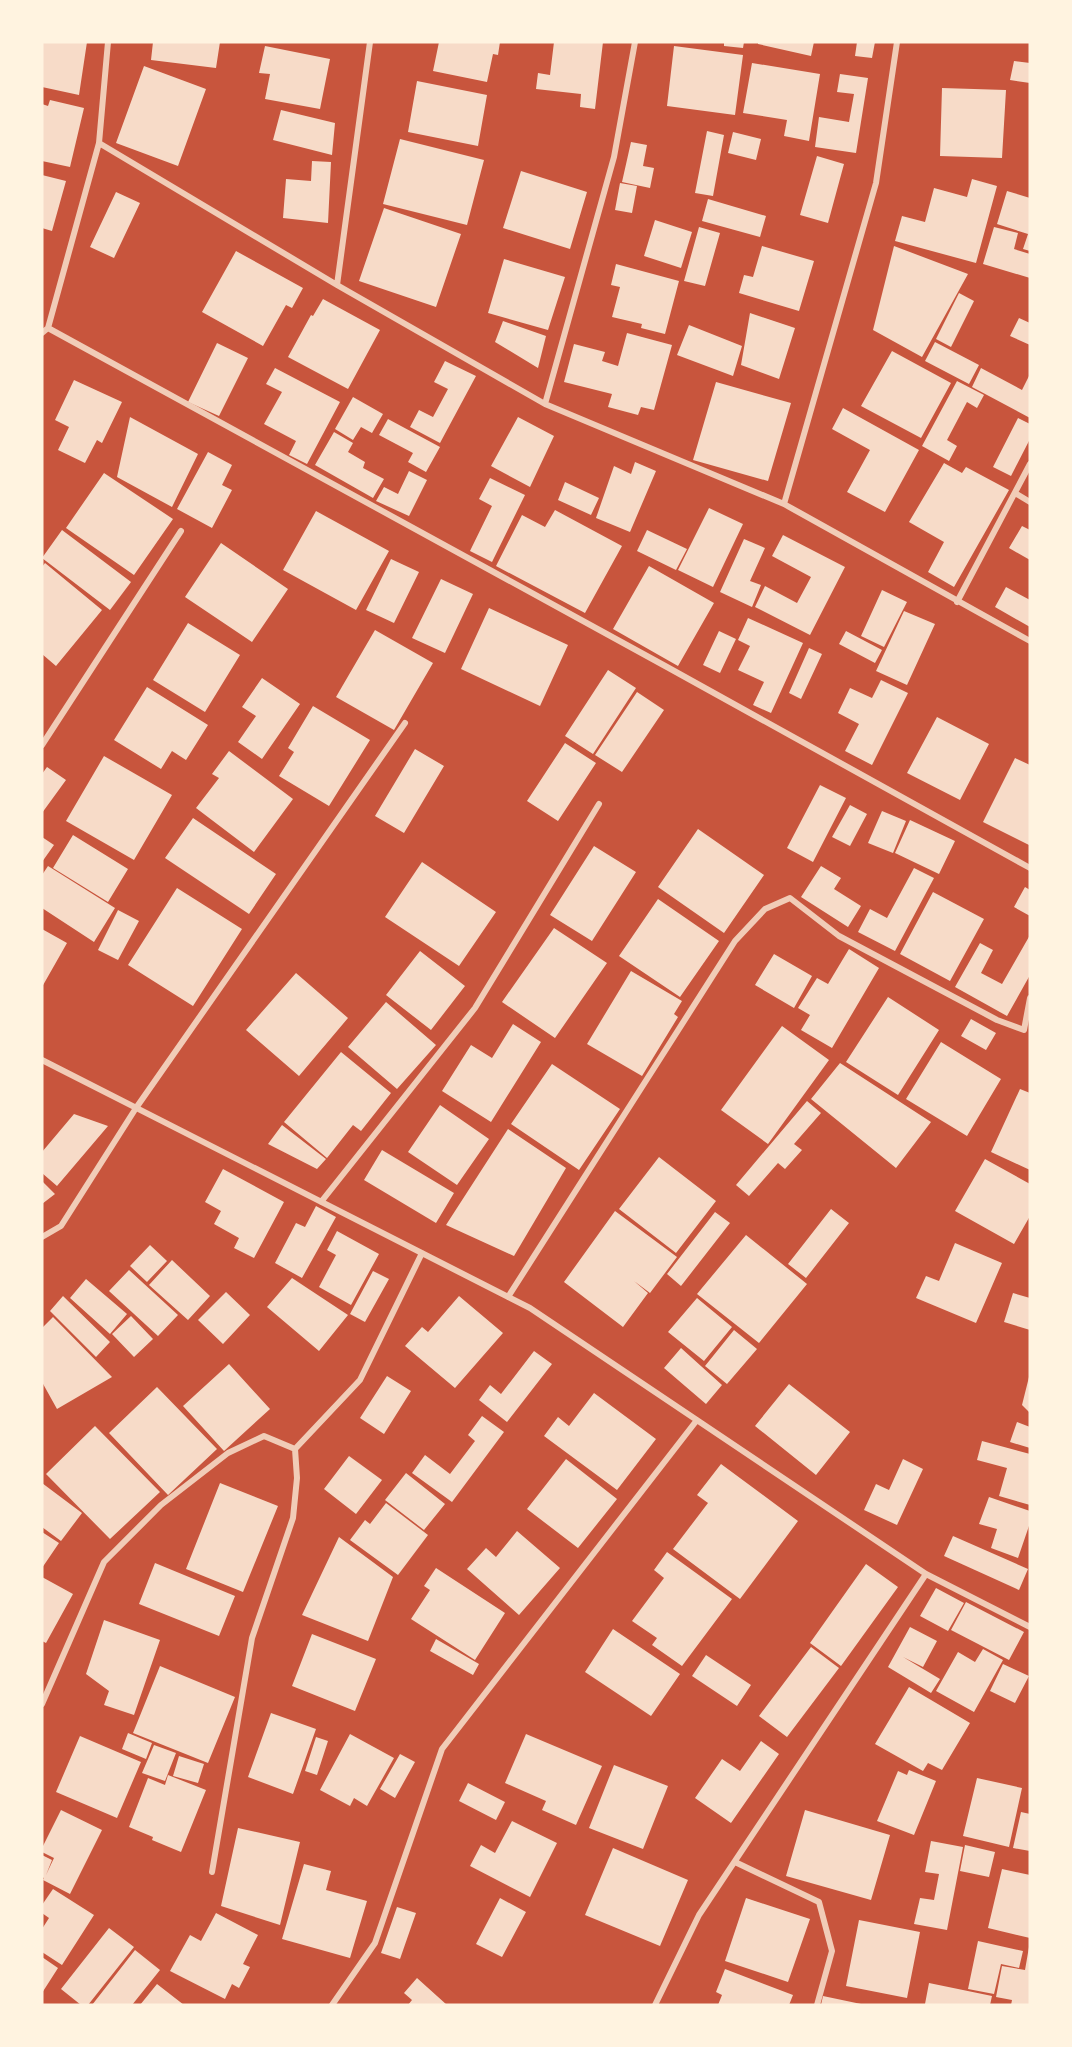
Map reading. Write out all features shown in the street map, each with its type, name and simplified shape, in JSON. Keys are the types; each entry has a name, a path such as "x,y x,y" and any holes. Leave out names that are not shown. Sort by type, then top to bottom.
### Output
{"street":[{"path":"108,42 99,143 45,331 656,661 1030,868"},
{"path":"337,285 370,42"},
{"path":"545,404 614,157 635,42"},
{"path":"784,504 876,183 897,42"},
{"path":"99,143 337,285 545,404 784,504 1030,641"},
{"path":"957,602 1030,464"},
{"path":"1015,493 1030,502"},
{"path":"42,745 181,531"},
{"path":"42,1237 61,1226 136,1108 405,723"},
{"path":"321,1202 475,1008 599,804"},
{"path":"508,1297 735,941 765,909 790,898 839,936 997,1020 1024,1030 1030,998"},
{"path":"42,1060 530,1308 926,1574 1030,1627"},
{"path":"212,1872 252,1638 293,1518 297,1478 296,1449 360,1380 422,1253"},
{"path":"332,2005 375,1942 442,1749 697,1420"},
{"path":"42,1704 104,1562 161,1505 228,1453 264,1437 296,1449"},
{"path":"655,2005 699,1915 926,1574"},
{"path":"735,1862 819,1902 832,1951 818,2005"}],"building":[{"path":"42,42 87,42 79,95 42,87"},
{"path":"153,42 220,42 216,68 151,60"},
{"path":"439,42 500,42 498,55 493,54 487,82 433,71"},
{"path":"554,42 603,42 595,109 580,107 581,94 536,89 538,73 550,75"},
{"path":"724,42 744,42 743,48 724,46"},
{"path":"758,42 814,42 811,56 758,44"},
{"path":"857,42 875,42 872,58 855,56"},
{"path":"265,46 330,59 320,109 265,99 270,74 259,73"},
{"path":"674,46 743,55 735,115 667,106"},
{"path":"1014,61 1030,63 1030,83 1010,80"},
{"path":"752,63 820,74 809,141 784,136 787,120 743,113"},
{"path":"144,66 206,89 178,166 116,143"},
{"path":"840,74 868,78 856,153 815,147 819,117 849,122 854,94 837,92"},
{"path":"417,81 487,95 478,146 408,132"},
{"path":"942,88 1006,90 1002,158 940,156"},
{"path":"50,100 84,108 70,167 42,161 42,104 48,106"},
{"path":"281,110 335,123 332,155 273,140"},
{"path":"707,131 724,135 713,196 695,193"},
{"path":"733,132 761,139 756,160 728,153"},
{"path":"400,139 484,160 467,225 383,204"},
{"path":"631,142 647,145 643,166 654,168 650,188 622,182"},
{"path":"817,156 844,164 828,223 800,215"},
{"path":"312,161 331,162 328,223 283,218 286,179 311,181"},
{"path":"521,171 587,192 570,249 503,228"},
{"path":"42,175 66,181 52,231 42,228"},
{"path":"972,179 997,186 976,263 895,241 902,216 925,222 934,188 967,197"},
{"path":"620,183 637,186 632,213 615,210"},
{"path":"1007,191 1030,198 1030,251 1023,249 1028,234 997,224"},
{"path":"116,192 140,203 114,258 90,247"},
{"path":"708,199 766,216 760,237 702,221"},
{"path":"384,208 461,234 436,307 359,281"},
{"path":"655,220 692,232 681,268 644,256"},
{"path":"699,227 720,233 705,286 684,281"},
{"path":"994,227 1018,233 1014,249 1030,254 1030,278 983,264"},
{"path":"762,246 814,261 799,311 739,293 744,275 753,277"},
{"path":"894,246 968,274 922,357 873,330"},
{"path":"236,251 303,288 292,308 286,305 263,346 202,312"},
{"path":"504,259 565,277 548,330 488,313"},
{"path":"616,264 679,281 665,334 641,328 642,324 612,317 620,287 611,285"},
{"path":"959,293 974,301 951,347 936,339"},
{"path":"323,299 380,330 348,389 288,357 311,315 313,316"},
{"path":"750,313 795,328 779,379 741,365"},
{"path":"1019,318 1030,323 1030,345 1010,336"},
{"path":"503,321 546,336 538,368 495,342"},
{"path":"689,325 742,346 733,376 677,355"},
{"path":"627,333 672,345 654,410 641,407 638,415 608,407 612,394 564,382 574,344 605,352 602,361 618,366"},
{"path":"935,342 979,365 969,384 925,361"},
{"path":"217,343 248,358 219,416 188,402"},
{"path":"892,351 951,383 921,438 861,406"},
{"path":"445,361 476,376 440,443 410,427 419,410 433,417 448,389 434,382"},
{"path":"275,368 340,402 307,464 289,455 296,441 264,424 282,392 266,384"},
{"path":"981,368 1022,390 1030,374 1030,418 972,387"},
{"path":"74,380 122,402 102,443 97,440 85,463 58,450 69,427 55,420"},
{"path":"957,381 984,395 977,408 967,402 947,440 957,446 949,461 922,446"},
{"path":"716,382 791,403 768,481 693,460"},
{"path":"353,397 383,414 372,433 361,427 353,440 335,429"},
{"path":"843,408 919,450 885,512 847,492 870,450 832,429"},
{"path":"130,417 198,454 172,507 117,477"},
{"path":"518,417 554,436 530,487 491,466"},
{"path":"1018,418 1030,424 1030,439 1011,476 993,467"},
{"path":"388,419 440,447 426,472 408,462 413,453 379,435"},
{"path":"334,432 353,443 348,452 365,462 363,468 384,479 373,498 315,465"},
{"path":"208,452 232,465 222,485 232,490 212,528 177,509"},
{"path":"635,462 656,471 630,532 596,518 614,466 631,474"},
{"path":"944,463 962,473 966,467 1009,490 954,587 928,572 944,542 909,522"},
{"path":"409,471 427,480 409,516 376,501 384,487 398,494"},
{"path":"104,473 173,519 134,575 66,528"},
{"path":"490,478 525,495 492,562 470,551 492,506 479,499"},
{"path":"565,482 599,498 591,515 558,500"},
{"path":"709,508 743,524 713,587 678,570"},
{"path":"555,510 622,546 585,613 496,566 522,515 545,527"},
{"path":"316,511 389,551 356,610 283,570"},
{"path":"1022,526 1030,530 1030,560 1009,548"},
{"path":"62,530 131,582 110,610 42,558"},
{"path":"647,530 687,549 676,570 637,551"},
{"path":"783,535 845,567 810,635 755,607 765,586 797,603 811,577 772,556"},
{"path":"744,539 765,548 750,581 761,585 752,607 720,592"},
{"path":"221,543 288,589 252,642 185,597"},
{"path":"391,559 419,572 394,623 366,610"},
{"path":"45,563 102,610 56,666 42,654 42,567"},
{"path":"649,566 714,603 678,666 613,629"},
{"path":"441,579 473,594 445,653 412,638"},
{"path":"1006,587 1030,600 1030,627 995,607"},
{"path":"882,590 907,602 884,647 861,636"},
{"path":"489,608 568,645 540,706 461,669"},
{"path":"904,611 935,624 907,685 876,671"},
{"path":"748,618 803,643 771,713 753,705 764,682 738,670 750,646 738,640"},
{"path":"188,623 240,655 205,712 153,680"},
{"path":"375,630 433,663 394,730 336,697"},
{"path":"719,631 736,639 720,673 703,665"},
{"path":"846,631 882,650 875,663 839,644"},
{"path":"809,648 822,654 801,699 789,693"},
{"path":"608,670 636,688 593,754 565,736"},
{"path":"262,678 300,704 262,759 238,742 256,716 242,707"},
{"path":"881,680 908,693 872,765 845,751 859,724 838,713 850,688 872,698"},
{"path":"147,687 208,725 186,760 172,751 161,769 114,740"},
{"path":"637,692 664,710 622,772 595,755"},
{"path":"313,706 370,740 329,806 279,776 294,752 288,748"},
{"path":"937,717 989,744 960,800 907,773"},
{"path":"565,743 596,763 558,821 527,801"},
{"path":"415,749 444,766 404,833 375,816"},
{"path":"229,751 293,799 254,852 196,808 219,778 212,774"},
{"path":"104,756 172,795 134,860 66,821"},
{"path":"1015,758 1030,765 1029,845 983,822"},
{"path":"47,767 66,780 42,813 42,774"},
{"path":"820,785 846,798 813,862 787,848"},
{"path":"850,805 867,814 850,846 832,837"},
{"path":"882,811 906,821 893,853 868,843"},
{"path":"193,818 276,874 249,914 165,858"},
{"path":"910,820 955,841 939,874 895,853"},
{"path":"698,829 764,875 724,933 658,887"},
{"path":"73,835 128,869 108,902 53,868"},
{"path":"42,837 54,845 42,862"},
{"path":"594,846 636,872 592,941 550,915"},
{"path":"422,862 496,912 459,966 385,917"},
{"path":"48,866 115,908 94,942 42,908 42,875"},
{"path":"821,866 841,878 834,889 861,906 848,927 801,897"},
{"path":"914,868 934,878 895,951 858,932 870,909 887,918"},
{"path":"1025,887 1030,890 1030,916 1014,907"},
{"path":"177,888 242,929 193,1006 128,965"},
{"path":"933,892 984,919 950,981 900,954"},
{"path":"658,899 719,941 680,997 619,956"},
{"path":"118,910 139,921 118,960 98,950"},
{"path":"554,928 607,963 555,1038 502,1002"},
{"path":"42,929 67,943 42,987"},
{"path":"1030,935 1030,975 1007,1016 955,987 980,943 993,950 981,973 1002,984"},
{"path":"849,949 879,968 832,1048 801,1030 810,1015 798,1008 817,978 828,984"},
{"path":"420,951 465,986 431,1030 386,995"},
{"path":"774,954 812,976 794,1008 755,985"},
{"path":"631,971 682,1001 674,1014 678,1017 642,1076 587,1044"},
{"path":"296,973 348,1018 299,1076 246,1030"},
{"path":"888,997 939,1030 898,1095 846,1062"},
{"path":"386,1002 436,1045 397,1089 348,1047"},
{"path":"971,1019 996,1033 986,1050 961,1036"},
{"path":"513,1024 541,1042 491,1122 442,1091 471,1045 492,1058"},
{"path":"782,1026 829,1060 768,1144 721,1110"},
{"path":"941,1042 1001,1079 967,1136 906,1099"},
{"path":"341,1052 391,1093 361,1131 353,1125 327,1158 284,1122"},
{"path":"840,1063 931,1122 896,1168 811,1099"},
{"path":"552,1064 620,1109 579,1170 511,1124"},
{"path":"1020,1089 1030,1093 1030,1170 991,1152"},
{"path":"807,1101 821,1113 794,1144 802,1150 785,1169 778,1163 749,1196 736,1185"},
{"path":"440,1105 489,1139 457,1185 408,1152"},
{"path":"74,1114 108,1126 57,1186 42,1173 42,1152"},
{"path":"282,1125 326,1159 317,1169 268,1144"},
{"path":"508,1129 566,1168 514,1256 446,1225"},
{"path":"382,1150 454,1193 436,1223 364,1180"},
{"path":"659,1157 716,1201 676,1253 619,1209"},
{"path":"985,1159 1030,1184 1030,1216 1014,1244 955,1211"},
{"path":"223,1169 284,1202 254,1258 234,1248 239,1238 214,1224 221,1211 205,1202"},
{"path":"42,1181 55,1194 42,1204"},
{"path":"316,1206 336,1217 302,1278 275,1263 296,1223 305,1227"},
{"path":"831,1209 849,1223 806,1278 788,1264"},
{"path":"615,1211 677,1257 650,1293 634,1281 648,1293 623,1327 564,1282"},
{"path":"715,1212 730,1223 681,1286 667,1274"},
{"path":"337,1231 379,1254 351,1305 319,1287 336,1255 327,1250"},
{"path":"746,1235 807,1284 759,1343 697,1294"},
{"path":"955,1243 1002,1263 976,1323 916,1298 926,1276 939,1281"},
{"path":"150,1245 167,1261 147,1282 130,1266"},
{"path":"172,1260 210,1296 188,1320 149,1285"},
{"path":"129,1270 178,1315 158,1336 109,1291"},
{"path":"373,1271 389,1279 365,1322 350,1314"},
{"path":"292,1278 348,1315 319,1351 267,1307"},
{"path":"86,1279 127,1314 110,1334 70,1298"},
{"path":"226,1292 250,1315 223,1344 198,1320"},
{"path":"1013,1293 1030,1298 1030,1330 1004,1322"},
{"path":"63,1296 110,1342 96,1357 50,1311"},
{"path":"459,1296 503,1333 455,1388 405,1346 422,1327 428,1332"},
{"path":"697,1298 732,1327 704,1361 668,1332"},
{"path":"131,1316 153,1339 134,1357 112,1334"},
{"path":"53,1317 112,1377 57,1409 42,1382 42,1328"},
{"path":"734,1330 757,1349 727,1384 705,1366"},
{"path":"681,1348 722,1385 706,1404 664,1368"},
{"path":"534,1351 552,1364 507,1422 479,1400 490,1385 501,1394"},
{"path":"229,1364 270,1409 224,1451 183,1406"},
{"path":"387,1376 411,1391 384,1434 360,1418"},
{"path":"1030,1377 1030,1413 1022,1405"},
{"path":"789,1384 850,1432 816,1475 755,1426"},
{"path":"157,1387 217,1449 168,1495 109,1433"},
{"path":"594,1393 656,1439 617,1490 544,1436 558,1417 569,1426"},
{"path":"482,1416 504,1432 452,1502 412,1473 425,1455 450,1474 475,1441 468,1435"},
{"path":"1017,1422 1030,1427 1030,1448 1010,1442"},
{"path":"95,1426 160,1492 110,1539 46,1474"},
{"path":"982,1441 1030,1454 1030,1505 999,1496 1007,1468 977,1460"},
{"path":"349,1456 382,1480 356,1514 324,1489"},
{"path":"566,1459 617,1499 578,1548 527,1509"},
{"path":"903,1459 923,1469 897,1525 864,1510 876,1484 889,1490"},
{"path":"721,1464 798,1521 740,1599 673,1549 708,1503 697,1495"},
{"path":"406,1473 445,1504 424,1530 385,1500"},
{"path":"42,1483 82,1513 61,1541 42,1527"},
{"path":"220,1483 278,1506 243,1592 186,1569"},
{"path":"989,1497 1030,1511 1030,1523 1018,1558 991,1548 997,1529 979,1524"},
{"path":"386,1503 428,1535 398,1575 350,1540 365,1520 370,1524"},
{"path":"517,1531 560,1568 519,1615 467,1569 486,1548 496,1557"},
{"path":"42,1532 59,1543 42,1568"},
{"path":"953,1536 1028,1569 1019,1590 944,1556"},
{"path":"339,1537 393,1577 368,1641 302,1615"},
{"path":"667,1552 732,1599 682,1666 652,1645 657,1638 632,1621 664,1578 654,1570"},
{"path":"155,1563 235,1596 219,1636 139,1604"},
{"path":"866,1564 898,1587 841,1666 810,1643"},
{"path":"436,1568 505,1613 475,1660 411,1619 430,1590 424,1586"},
{"path":"42,1577 73,1594 46,1643 42,1641"},
{"path":"936,1588 964,1603 948,1631 920,1616"},
{"path":"966,1602 1024,1632 1009,1660 951,1630"},
{"path":"104,1620 160,1640 134,1715 104,1705 109,1691 86,1674"},
{"path":"910,1627 937,1641 923,1667 903,1657 940,1679 931,1693 888,1667"},
{"path":"613,1629 680,1674 651,1716 585,1672"},
{"path":"312,1634 376,1659 355,1711 292,1686"},
{"path":"436,1639 479,1664 473,1675 430,1651"},
{"path":"811,1647 839,1668 787,1737 759,1716"},
{"path":"983,1649 1003,1660 974,1712 936,1691 958,1652 975,1662"},
{"path":"706,1655 751,1685 737,1706 692,1676"},
{"path":"1003,1664 1029,1676 1015,1703 990,1691"},
{"path":"160,1666 235,1697 208,1763 133,1733"},
{"path":"909,1687 970,1723 942,1770 928,1763 923,1771 875,1744"},
{"path":"271,1713 316,1729 293,1794 248,1777"},
{"path":"128,1733 152,1743 146,1759 122,1749"},
{"path":"350,1734 394,1758 367,1806 354,1798 350,1806 320,1790"},
{"path":"526,1734 602,1766 576,1825 542,1810 546,1801 505,1783"},
{"path":"80,1736 141,1762 117,1818 56,1792"},
{"path":"316,1737 328,1741 317,1775 305,1771"},
{"path":"761,1741 779,1754 731,1823 695,1798 722,1759 740,1771"},
{"path":"154,1745 176,1753 165,1781 142,1773"},
{"path":"400,1754 415,1762 395,1798 380,1789"},
{"path":"179,1756 204,1764 198,1783 173,1776"},
{"path":"614,1765 668,1786 643,1849 589,1828"},
{"path":"909,1770 936,1781 914,1835 877,1821 898,1771 907,1775"},
{"path":"168,1775 206,1790 181,1852 129,1827 148,1778 165,1785"},
{"path":"977,1778 1022,1788 1009,1847 963,1836"},
{"path":"468,1783 505,1802 496,1820 459,1801"},
{"path":"61,1810 102,1830 70,1894 43,1880 42,1877 42,1855 52,1860 46,1875 54,1858 42,1852 42,1848"},
{"path":"805,1810 890,1835 871,1900 786,1876"},
{"path":"1021,1812 1030,1814 1030,1851 1013,1848"},
{"path":"512,1821 557,1843 530,1897 470,1866 481,1845 495,1853"},
{"path":"238,1828 300,1842 280,1925 221,1906"},
{"path":"931,1841 963,1847 947,1930 914,1924 920,1898 934,1900 939,1874 925,1872"},
{"path":"965,1845 995,1852 989,1877 960,1871"},
{"path":"613,1848 688,1880 660,1946 585,1915"},
{"path":"304,1864 331,1871 326,1890 367,1901 350,1958 282,1939"},
{"path":"1002,1869 1030,1875 1030,1938 988,1928"},
{"path":"53,1889 94,1915 62,1965 42,1952 42,1929 49,1918 42,1913 42,1905"},
{"path":"500,1898 526,1912 502,1957 476,1944"},
{"path":"746,1898 810,1919 788,1982 725,1961"},
{"path":"397,1907 416,1913 400,1959 381,1953"},
{"path":"216,1913 258,1935 243,1964 250,1967 239,1988 232,1984 225,1999 170,1971 190,1935 201,1941"},
{"path":"859,1920 920,1932 907,1998 846,1986"},
{"path":"109,1928 134,1947 88,2005 81,2005 61,1989"},
{"path":"978,1941 1023,1951 1019,1968 1001,1964 994,1994 968,1989"},
{"path":"1029,1947 1030,2005 1011,2005 1012,2000 996,1997 1002,1966 1025,1970"},
{"path":"135,1950 160,1970 132,2005 92,2005"},
{"path":"42,1957 58,1968 42,1993"},
{"path":"725,1969 793,1995 789,2005 718,2005 722,1995 716,1992"},
{"path":"417,1978 447,2005 408,2005 412,2000 404,1993"},
{"path":"929,1983 992,1996 990,2005 925,2004"},
{"path":"157,1984 184,2005 140,2005"},
{"path":"823,1996 861,2004 861,2005 821,2005"}]}
